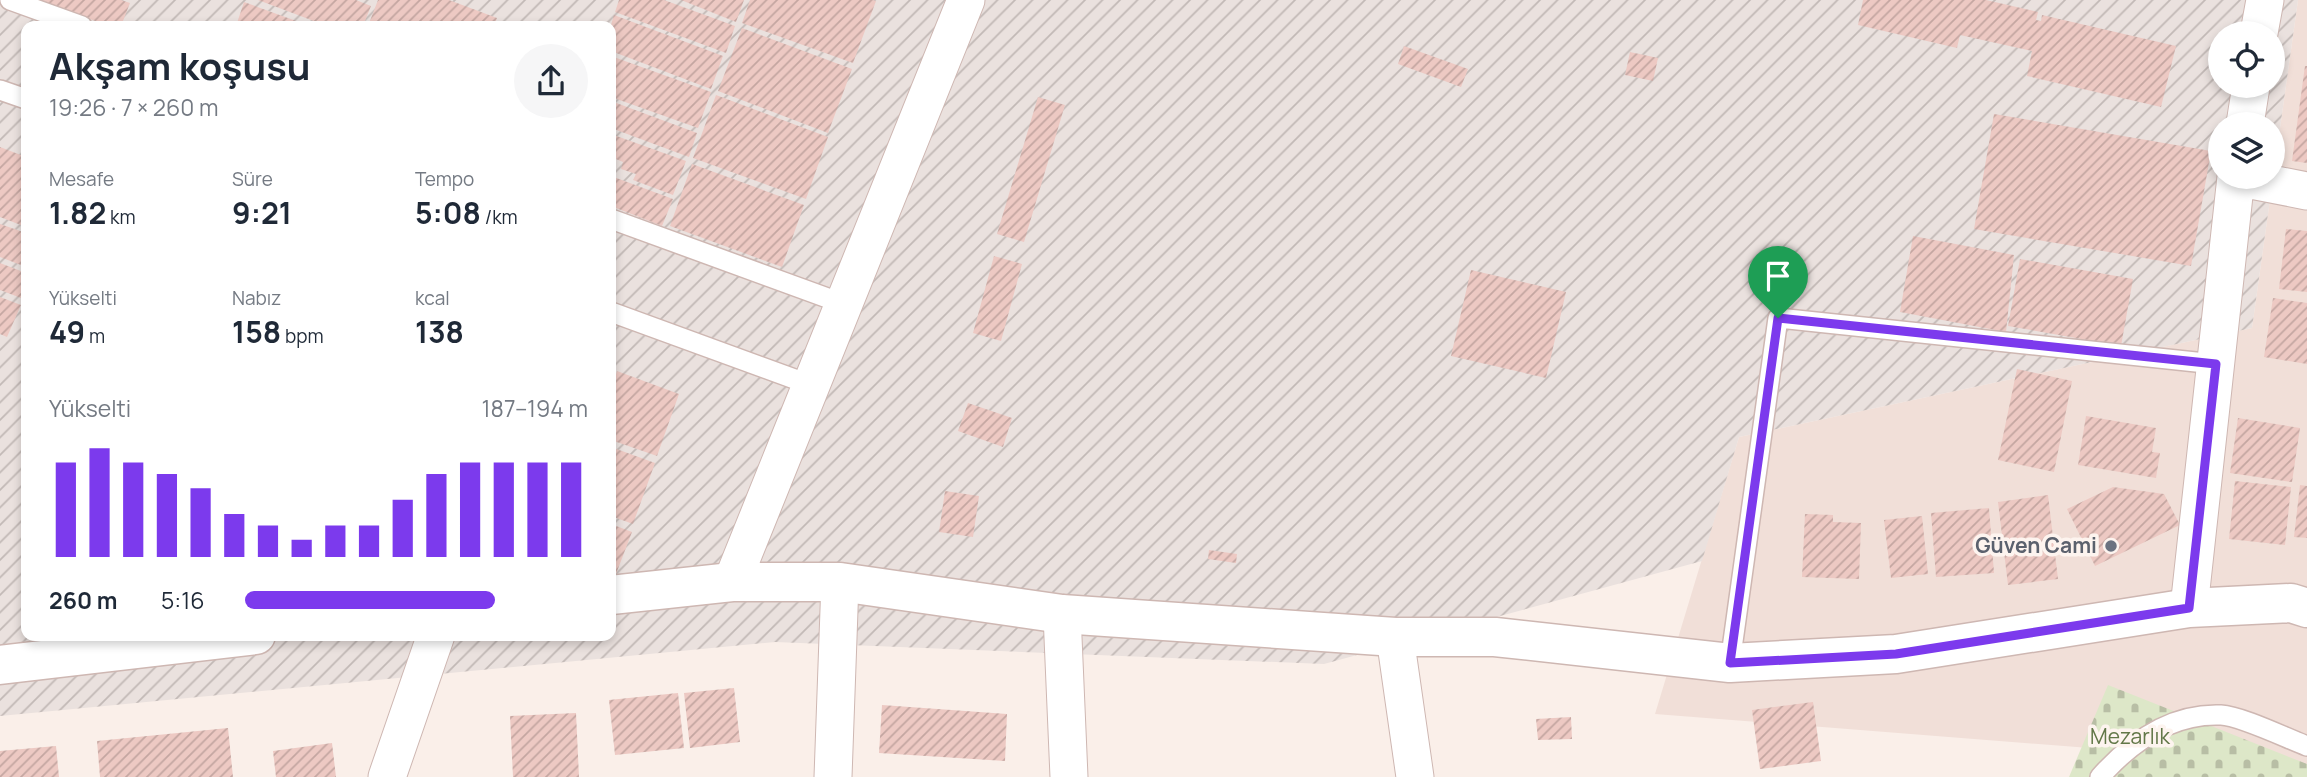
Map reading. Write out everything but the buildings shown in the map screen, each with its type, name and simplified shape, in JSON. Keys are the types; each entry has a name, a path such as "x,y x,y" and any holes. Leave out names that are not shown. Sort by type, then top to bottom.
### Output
{"street":[{"path":"733,582 966,0"},
{"path":"2261,21 2265,0"},
{"path":"2285,187 2307,191"},
{"path":"2189,608 2235,189"},
{"path":"616,594 733,582 840,582 1062,614 1395,638 1495,637 1730,663 1896,654 2189,608 2291,603 2307,608"},
{"path":"833,777 840,582"},
{"path":"1062,614 1069,777"},
{"path":"1395,638 1415,777"},
{"path":"0,664 203,641"},
{"path":"387,777 434,641"}],"lane":[{"path":"10,0 68,21"},
{"path":"0,90 21,97"},
{"path":"616,221 844,304"},
{"path":"616,314 811,385"},
{"path":"1730,663 1778,318 2216,364"},
{"path":"2100,777 2137,741 2180,721 2202,716 2223,715 2307,746"}],"shaded area":[{"path":"0,0 2298,0 2285,93 2285,21 2208,21 2208,98 2284,98 2282,112 2208,112 2208,189 2271,189 2252,328 1739,437 1702,561 1324,664 775,642 0,716"},
{"path":"2298,0 2307,0 2307,765 1655,714 1739,437 2252,328 2271,189 2285,189 2285,112 2282,112"}],"green space":[{"name":"Mezarlık","path":"2108,685 2307,764 2307,777 2069,777"}],"place":[{"name":"Güven Cami","path":"2111,546"}],"route":[{"path":"1778,318 2216,364 2189,608 1896,654 1730,663 1778,318"}]}
